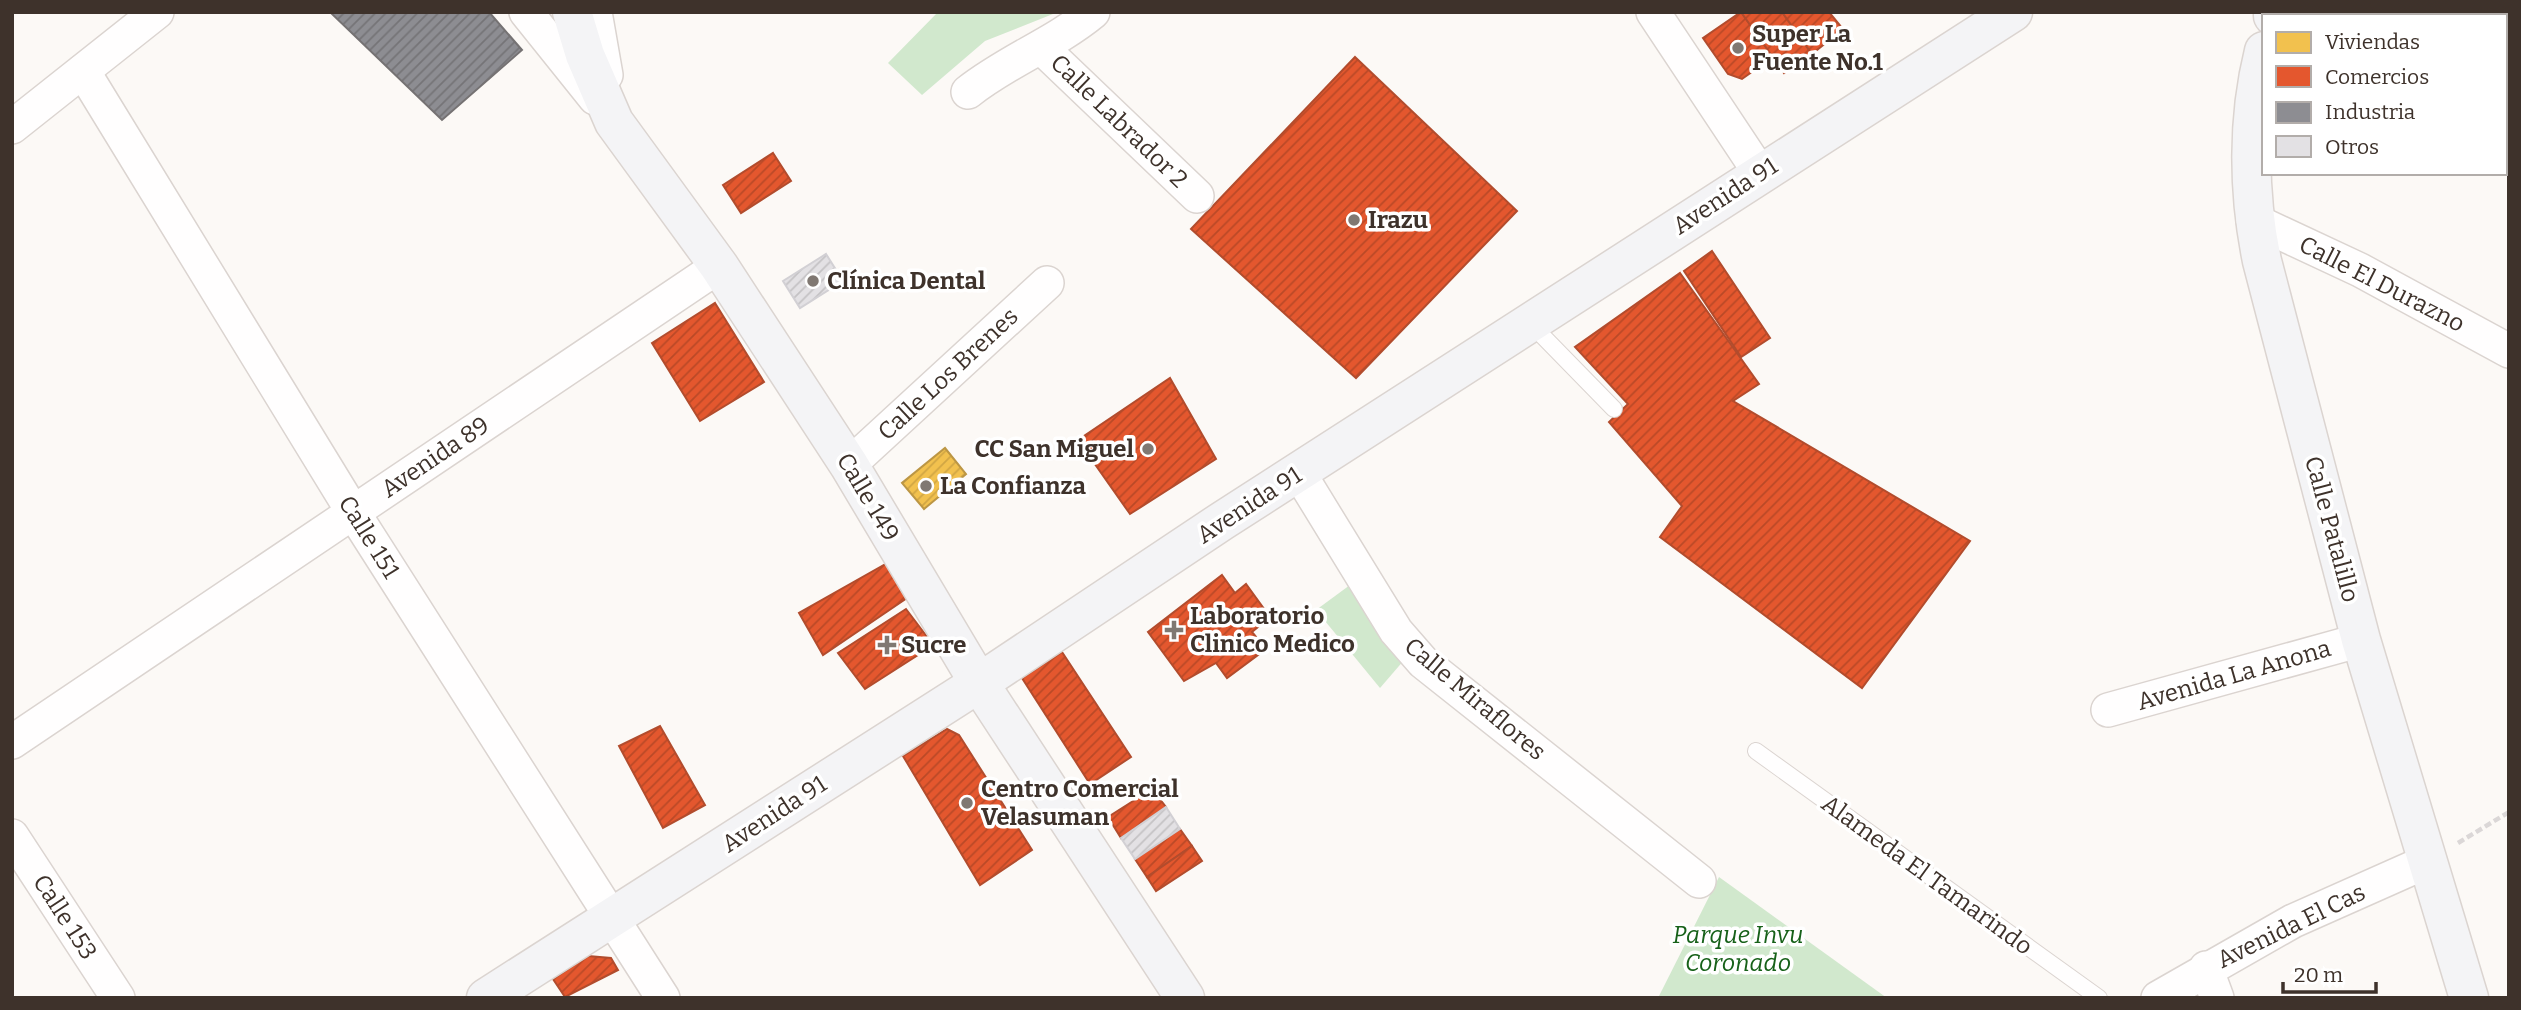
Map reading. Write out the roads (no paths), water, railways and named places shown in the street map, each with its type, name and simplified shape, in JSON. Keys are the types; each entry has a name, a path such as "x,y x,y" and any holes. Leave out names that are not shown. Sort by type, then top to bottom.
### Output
{"main road":[{"path":"572,12 585,55 614,122"},
{"name":"Avenida 91","path":"486,998 979,683 1760,173 2013,12"},
{"name":"Calle Patalillo","path":"2262,69 2250,176 2253,219 2361,640 2469,998"},
{"name":"Calle 149","path":"614,122 719,266 849,465 979,683 1185,998"}],"street":[{"path":"12,127 157,12"},
{"name":"Calle 149","path":"526,12 614,122"},
{"path":"595,12 614,122"},
{"path":"968,92 1093,12"},
{"path":"1653,12 1760,173"},
{"name":"Calle Labrador 2","path":"1041,47 1197,196"},
{"name":"Calle 151","path":"83,71 352,512 663,998"},
{"name":"Calle El Durazno","path":"2253,219 2360,270 2509,351"},
{"name":"Avenida 89","path":"12,742 719,266"},
{"name":"Calle Los Brenes","path":"849,465 1047,283"},
{"name":"Calle Miraflores","path":"1299,473 1396,631 1423,662 1699,881"},
{"name":"Avenida La Anona","path":"2108,710 2361,640"},
{"name":"Calle 153","path":"12,836 118,998"},
{"name":"Avenida El Cas","path":"2158,998 2212,983 2292,921 2428,861"}],"lane":[{"path":"1530,323 1614,409"},
{"name":"Alameda El Tamarindo","path":"1756,751 2099,998"}],"place":[{"name":"Super La Fuente No.1","path":"1738,48"},
{"name":"Irazu","path":"1354,220"},
{"name":"Clínica Dental","path":"813,281"},
{"name":"CC San Miguel","path":"1148,449"},
{"name":"La Confianza","path":"926,486"},
{"name":"Laboratorio Clinico Medico","path":"1174,630"},
{"name":"Sucre","path":"887,645"},
{"name":"Centro Comercial Velasuman","path":"967,803"}],"park label":[{"name":"Parque Invu Coronado","path":"1738,949"}]}
